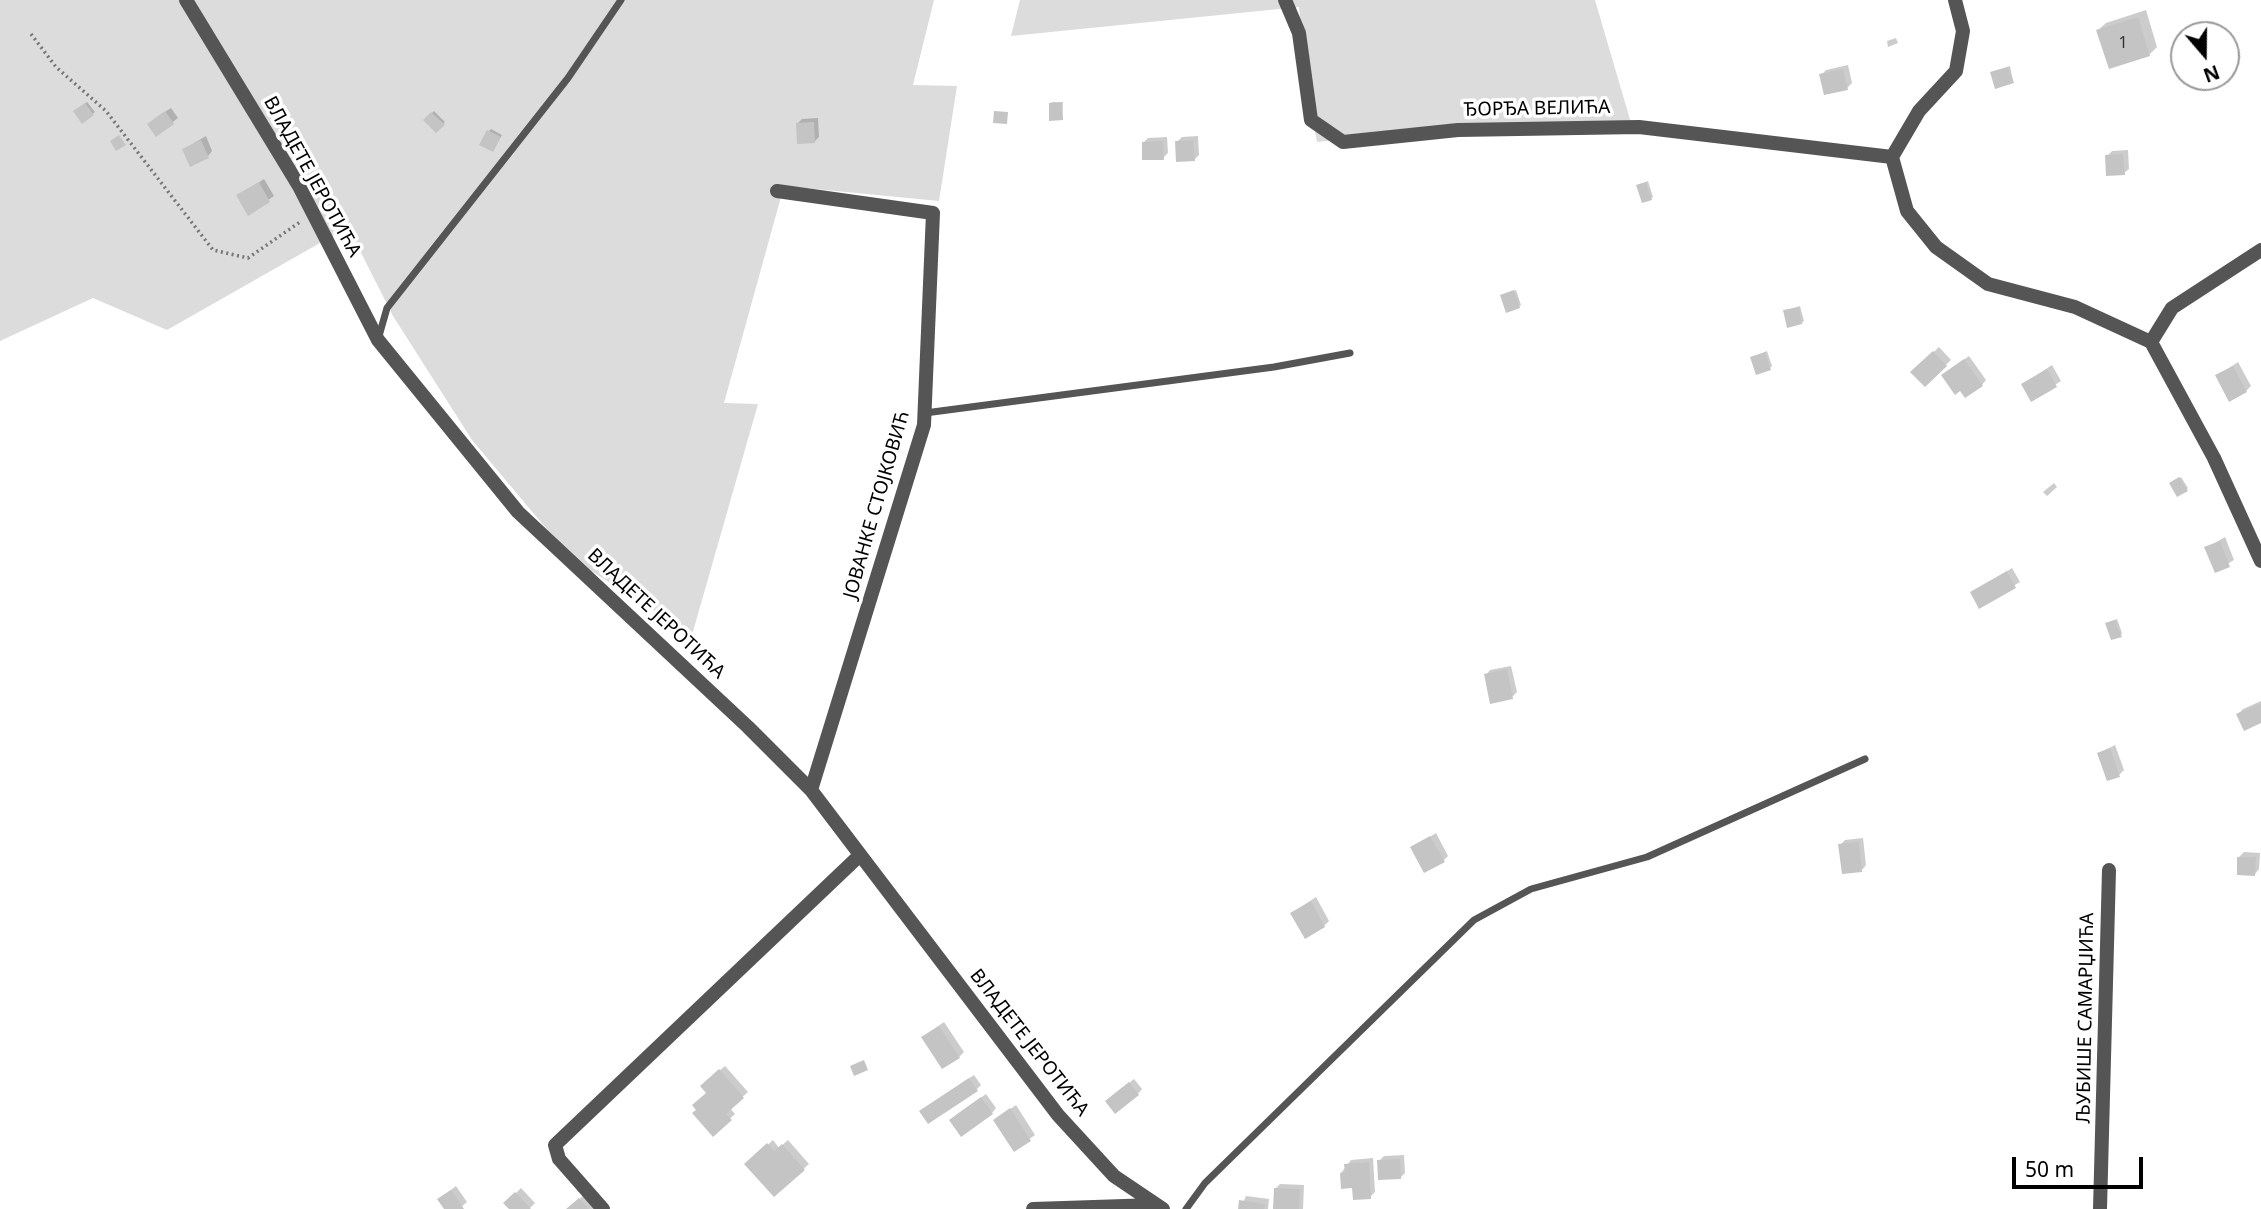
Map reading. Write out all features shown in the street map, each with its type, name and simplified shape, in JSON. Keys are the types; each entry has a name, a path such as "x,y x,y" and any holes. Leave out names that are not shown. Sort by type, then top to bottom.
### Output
{"street":[{"name":"ВЛАДЕТЕ ЈЕРОТИЋА","path":"186,0 313,213 378,340 518,512 748,727 811,790 1058,1115 1114,1176 1159,1207"},
{"name":"ЂОРЂА ВЕЛИЋА","path":"1285,0 1298,33 1311,120 1343,142 1458,130 1639,127 1892,157"},
{"path":"1955,0 1963,31 1956,71 1919,111 1892,157 1906,211 1936,247 1988,284 2075,307 2151,342 2214,458 2261,561"},
{"name":"ЈОВАНКЕ СТОЈКОВИЋ","path":"777,191 933,212 924,425 811,790"},
{"path":"2151,342 2172,308 2261,250"},
{"path":"603,1209 559,1159 555,1145 859,856"},
{"name":"ЉУБИШЕ САМАРЏИЋА","path":"2100,1209 2109,870"},
{"path":"1033,1209 1159,1207"}],"lane":[{"path":"378,340 387,308 568,78 621,0"},
{"path":"925,414 1260,369 1350,353"},
{"path":"1186,1209 1205,1183 1474,920 1531,889 1647,857 1866,759"}],"path":[{"path":"31,34 56,66 106,111 214,250 248,258 313,213"}],"shaded area":[{"path":"0,0 934,0 913,85 957,86 939,201 784,186 724,403 758,404 692,635 571,558 472,440 393,316 348,227 167,330 93,298 0,341"},
{"path":"1020,0 1595,0 1631,123 1446,128 1317,142 1306,86 1299,7 1011,36"}],"building":[{"path":"2138,17 2150,56 2109,69 2096,30"},
{"path":"2008,67 2014,83 1995,89 1990,72"},
{"path":"1843,69 1848,90 1824,95 1819,74"},
{"path":"85,103 94,115 82,124 73,111"},
{"path":"1049,103 1062,103 1063,120 1049,121"},
{"path":"165,111 174,124 156,137 147,124"},
{"path":"994,111 1008,112 1007,124 993,123"},
{"path":"431,112 445,125 436,133 423,120"},
{"path":"814,122 815,143 797,144 796,123"},
{"path":"487,130 501,137 493,152 479,145"},
{"path":"119,135 126,145 116,151 110,141"},
{"path":"201,140 209,158 190,167 182,149"},
{"path":"1193,140 1195,161 1176,162 1175,141"},
{"path":"1163,141 1164,160 1142,160 1142,142"},
{"path":"2123,154 2125,175 2106,176 2105,155"},
{"path":"259,182 270,202 248,216 236,195"},
{"path":"1646,182 1652,200 1642,203 1636,185"},
{"path":"1514,290 1520,308 1506,313 1500,295"},
{"path":"1799,307 1802,324 1787,328 1783,310"},
{"path":"1933,351 1947,366 1925,387 1910,372"},
{"path":"1765,352 1771,370 1756,375 1750,357"},
{"path":"1964,359 1983,386 1965,398 1960,391 1955,395 1941,375"},
{"path":"2233,366 2247,392 2229,402 2215,375"},
{"path":"2047,369 2057,387 2031,402 2021,384"},
{"path":"2179,477 2188,491 2177,497 2169,483"},
{"path":"2220,541 2230,567 2215,573 2204,547"},
{"path":"2007,571 2016,588 1979,609 1970,592"},
{"path":"2115,620 2122,637 2111,640 2105,623"},
{"path":"1507,669 1513,699 1490,704 1484,674"},
{"path":"2261,703 2261,723 2244,731 2236,714"},
{"path":"2110,748 2120,777 2107,781 2097,753"},
{"path":"1430,836 1445,862 1424,873 1410,847"},
{"path":"1859,842 1862,872 1842,874 1838,844"},
{"path":"2237,857 2256,857 2255,876 2237,875"},
{"path":"1311,901 1325,927 1305,939 1290,913"},
{"path":"939,1026 960,1058 942,1069 921,1037"},
{"path":"864,1060 868,1070 854,1076 850,1066"},
{"path":"719,1069 744,1098 726,1114 732,1120 713,1137 692,1113 696,1110 692,1105 706,1093 700,1086"},
{"path":"969,1078 978,1091 928,1124 919,1111"},
{"path":"1129,1082 1139,1095 1115,1114 1105,1101"},
{"path":"981,1097 993,1114 961,1137 949,1120"},
{"path":"1010,1108 1031,1141 1014,1152 993,1120"},
{"path":"767,1143 774,1151 782,1144 805,1170 774,1197 744,1164"},
{"path":"1400,1159 1401,1179 1378,1180 1377,1160"},
{"path":"1369,1162 1371,1199 1353,1200 1352,1188 1341,1189 1340,1173 1345,1172 1344,1164"},
{"path":"1274,1188 1300,1189 1299,1209 1273,1209"},
{"path":"451,1190 464,1209 444,1209 437,1199"},
{"path":"515,1192 531,1209 509,1209 503,1203"},
{"path":"579,1198 589,1209 566,1209"},
{"path":"1239,1200 1265,1204 1264,1209 1238,1209"}]}
